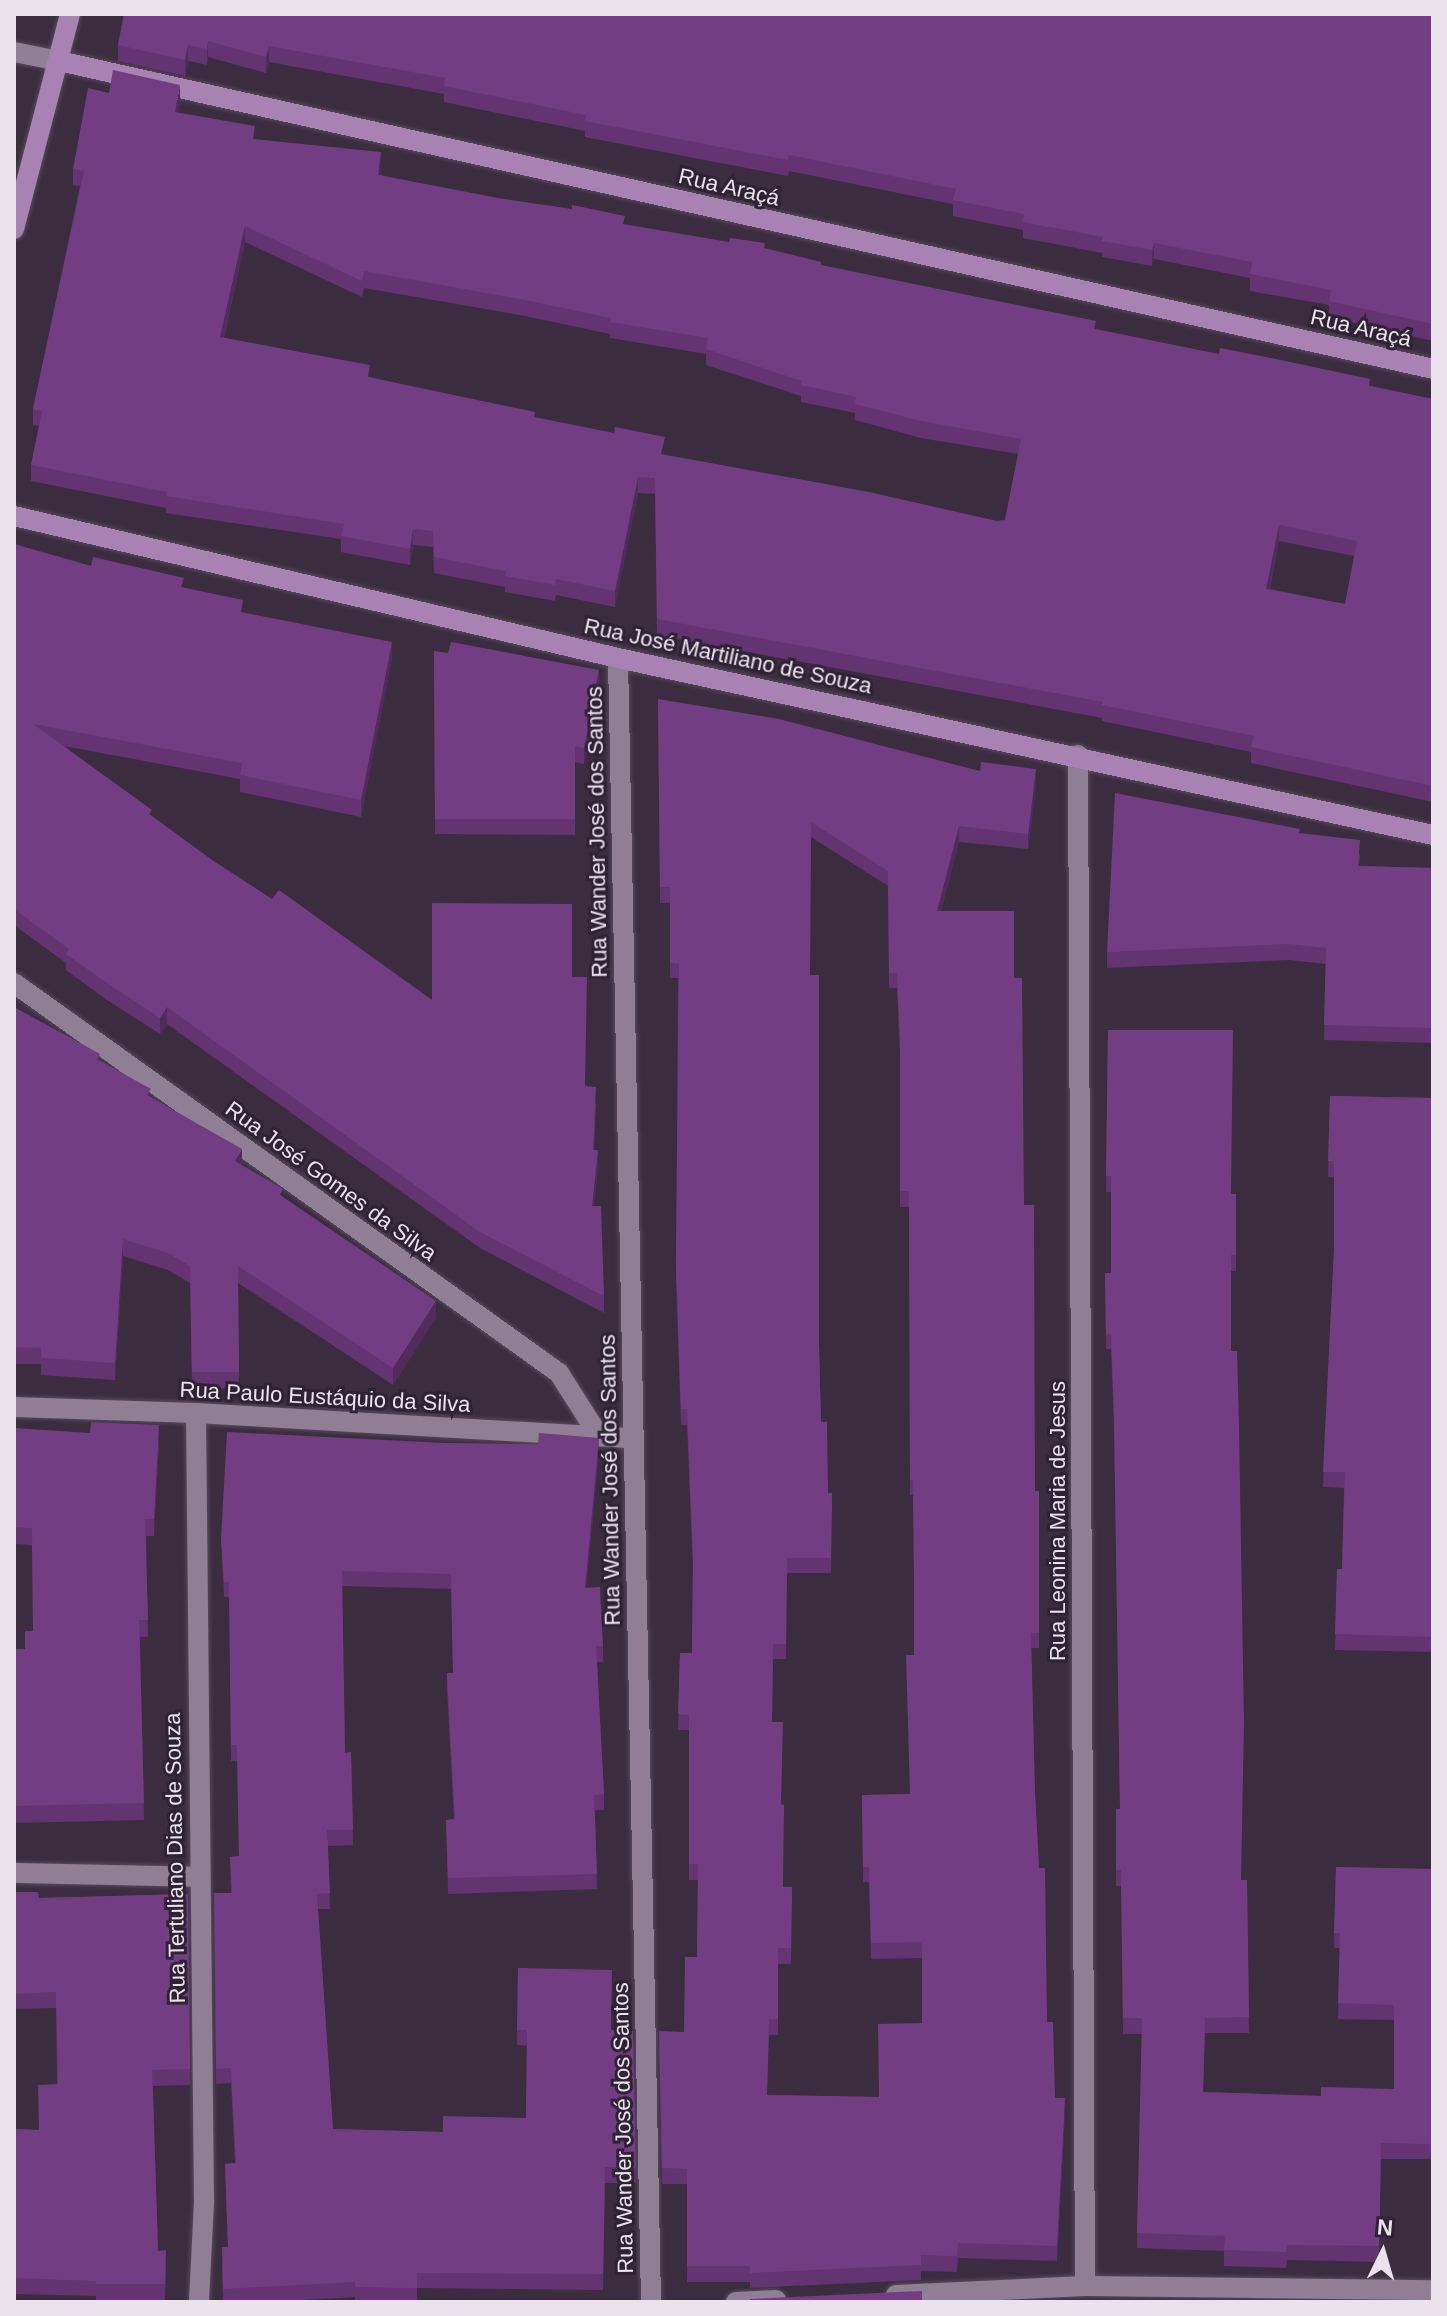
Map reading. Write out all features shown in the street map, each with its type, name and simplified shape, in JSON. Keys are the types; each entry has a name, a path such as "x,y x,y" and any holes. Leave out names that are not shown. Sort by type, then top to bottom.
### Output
{"street":[{"path":"14,229 70,14"},
{"name":"Rua Araçá","path":"14,52 1433,369"},
{"name":"Rua José Martiliano de Souza","path":"14,516 618,658 1078,755 1433,835"},
{"name":"Rua Wander José dos Santos","path":"618,658 651,2302"},
{"name":"Rua Leonina Maria de Jesus","path":"1078,755 1085,2286"},
{"name":"Rua José Gomes da Silva","path":"14,983 559,1373 599,1436"},
{"name":"Rua Paulo Eustáquio da Silva","path":"14,1407 196,1413 633,1438"},
{"name":"Rua Tertuliano Dias de Souza","path":"196,1413 198,1877 204,2202 199,2302"},
{"path":"14,1873 198,1877"},
{"path":"879,2296 1085,2286 1433,2290"},
{"path":"736,2302 800,2299"}],"building":[{"path":"124,14 1433,14 1433,324 1329,301 1331,290 1250,274 1252,262 1154,243 1152,250 1102,241 1103,237 1023,222 1024,214 953,200 956,189 789,155 788,160 585,121 586,115 444,86 445,78 269,46 266,57 208,41 207,49 188,45 185,60 118,45"},
{"path":"113,70 180,85 175,112 255,126 253,139 381,152 378,175 498,198 572,209 572,205 625,216 623,224 729,242 730,238 765,243 764,248 821,262 821,265 1096,321 1094,329 1219,354 1220,348 1271,358 1370,379 1369,386 1433,399 1433,786 1251,747 1254,736 1102,705 1103,702 657,619 655,478 638,477 615,591 556,579 555,585 505,576 506,571 434,557 433,531 413,529 410,549 341,536 344,524 166,496 167,492 31,465 42,411 33,409 84,171 73,169 88,88 109,93","holes":["245,226 362,281 364,271 520,299 611,318 610,322 708,338 706,349 802,381 801,385 856,397 855,404 921,421 1021,439 1005,520 997,521 869,492 661,454 665,437 615,427 614,433 534,417 535,412 368,377 370,365 220,337","1279,525 1357,541 1345,604 1266,589"]},
{"path":"14,544 91,566 93,557 184,578 181,587 243,600 241,612 392,642 361,800 240,775 242,763 33,724 152,810 149,814 212,860 272,899 279,890 432,1000 432,903 572,904 572,977 587,977 585,1086 596,1087 593,1150 598,1150 592,1206 601,1206 604,1296 480,1232 167,1007 160,1018 107,983 66,954 69,949 14,909"},
{"path":"451,642 599,670 584,748 575,746 575,819 435,819 434,651 448,653"},
{"path":"658,699 779,719 980,771 981,762 1036,769 1028,834 959,826 937,911 1014,911 1014,978 1022,978 1024,1205 1034,1205 1035,1491 1039,1491 1039,1633 1031,1633 1035,1793 1039,1868 1045,1868 1047,2022 1053,2022 1055,2098 1065,2098 1057,2246 958,2243 957,2256 921,2255 921,2265 750,2273 750,2266 687,2266 687,2169 662,2168 659,2031 684,2032 685,1957 697,1957 698,1864 689,1864 689,1715 678,1714 680,1653 692,1653 693,1558 687,1409 681,1409 676,1264 679,963 670,963 670,887 660,887","holes":["811,822 888,871 889,973 897,973 900,1040 900,1191 909,1191 914,1655 906,1655 910,1794 862,1795 863,1867 869,1867 871,1943 922,1942 922,2023 878,2024 879,2097 767,2095 769,2019 778,2019 778,1948 791,1948 792,1887 783,1887 783,1722 772,1722 773,1644 786,1644 787,1558 831,1558 832,1493 828,1493 827,1422 821,1422 819,975 810,975"]},
{"path":"1115,793 1300,829 1299,833 1360,840 1358,866 1433,868 1433,1028 1324,1025 1326,948 1289,944 1107,952"},
{"path":"14,1007 100,1054 97,1059 151,1089 147,1095 242,1149 235,1161 283,1189 280,1195 436,1301 393,1368 238,1266 239,1372 192,1372 190,1266 168,1253 123,1239 115,1363 41,1358 41,1348 14,1347"},
{"path":"1108,1030 1233,1030 1231,1194 1236,1194 1236,1255 1231,1255 1231,1351 1237,1351 1244,1723 1241,1880 1247,1880 1249,2017 1205,2018 1203,2092 1321,2096 1321,2087 1394,2089 1394,2005 1338,2003 1340,1933 1334,1933 1336,1867 1433,1869 1433,2144 1381,2143 1379,2246 1287,2245 1286,2252 1224,2250 1225,2236 1137,2233 1142,2018 1123,2018 1121,1870 1116,1870 1116,1809 1120,1809 1114,1413 1111,1334 1106,1334 1105,1273 1111,1273 1111,1176 1106,1176"},
{"path":"1330,1096 1433,1098 1433,1637 1335,1634 1337,1569 1342,1569 1345,1472 1323,1472 1334,1249 1334,1161 1328,1161"},
{"path":"91,1422 159,1425 154,1519 145,1519 148,1620 139,1620 144,1803 14,1806 14,1649 25,1649 25,1631 33,1631 32,1528 14,1527 14,1428 90,1433"},
{"path":"227,1432 446,1443 538,1444 539,1433 599,1438 585,1588 600,1587 603,1646 596,1646 604,1794 594,1795 597,1874 448,1878 446,1820 455,1819 447,1673 453,1673 451,1574 342,1571 345,1753 351,1752 353,1830 327,1830 330,1893 317,1894 333,2129 443,2132 443,2116 526,2118 527,2030 517,2030 518,1968 612,1970 611,2030 633,2031 636,2168 605,2167 603,2274 417,2273 417,2288 355,2287 355,2282 223,2289 222,2247 228,2247 225,2164 236,2163 231,2068 216,2069 214,1893 232,1893 230,1857 239,1856 237,1745 231,1745 229,1582 224,1582 221,1538"},
{"path":"14,1892 38,1892 39,1898 188,1894 190,2069 152,2070 158,2251 166,2250 165,2284 96,2284 96,2281 14,2278 14,2129 39,2130 38,2085 58,2084 56,1992 14,1994"},
{"path":"922,2291 922,2302 750,2302 750,2299"}]}
